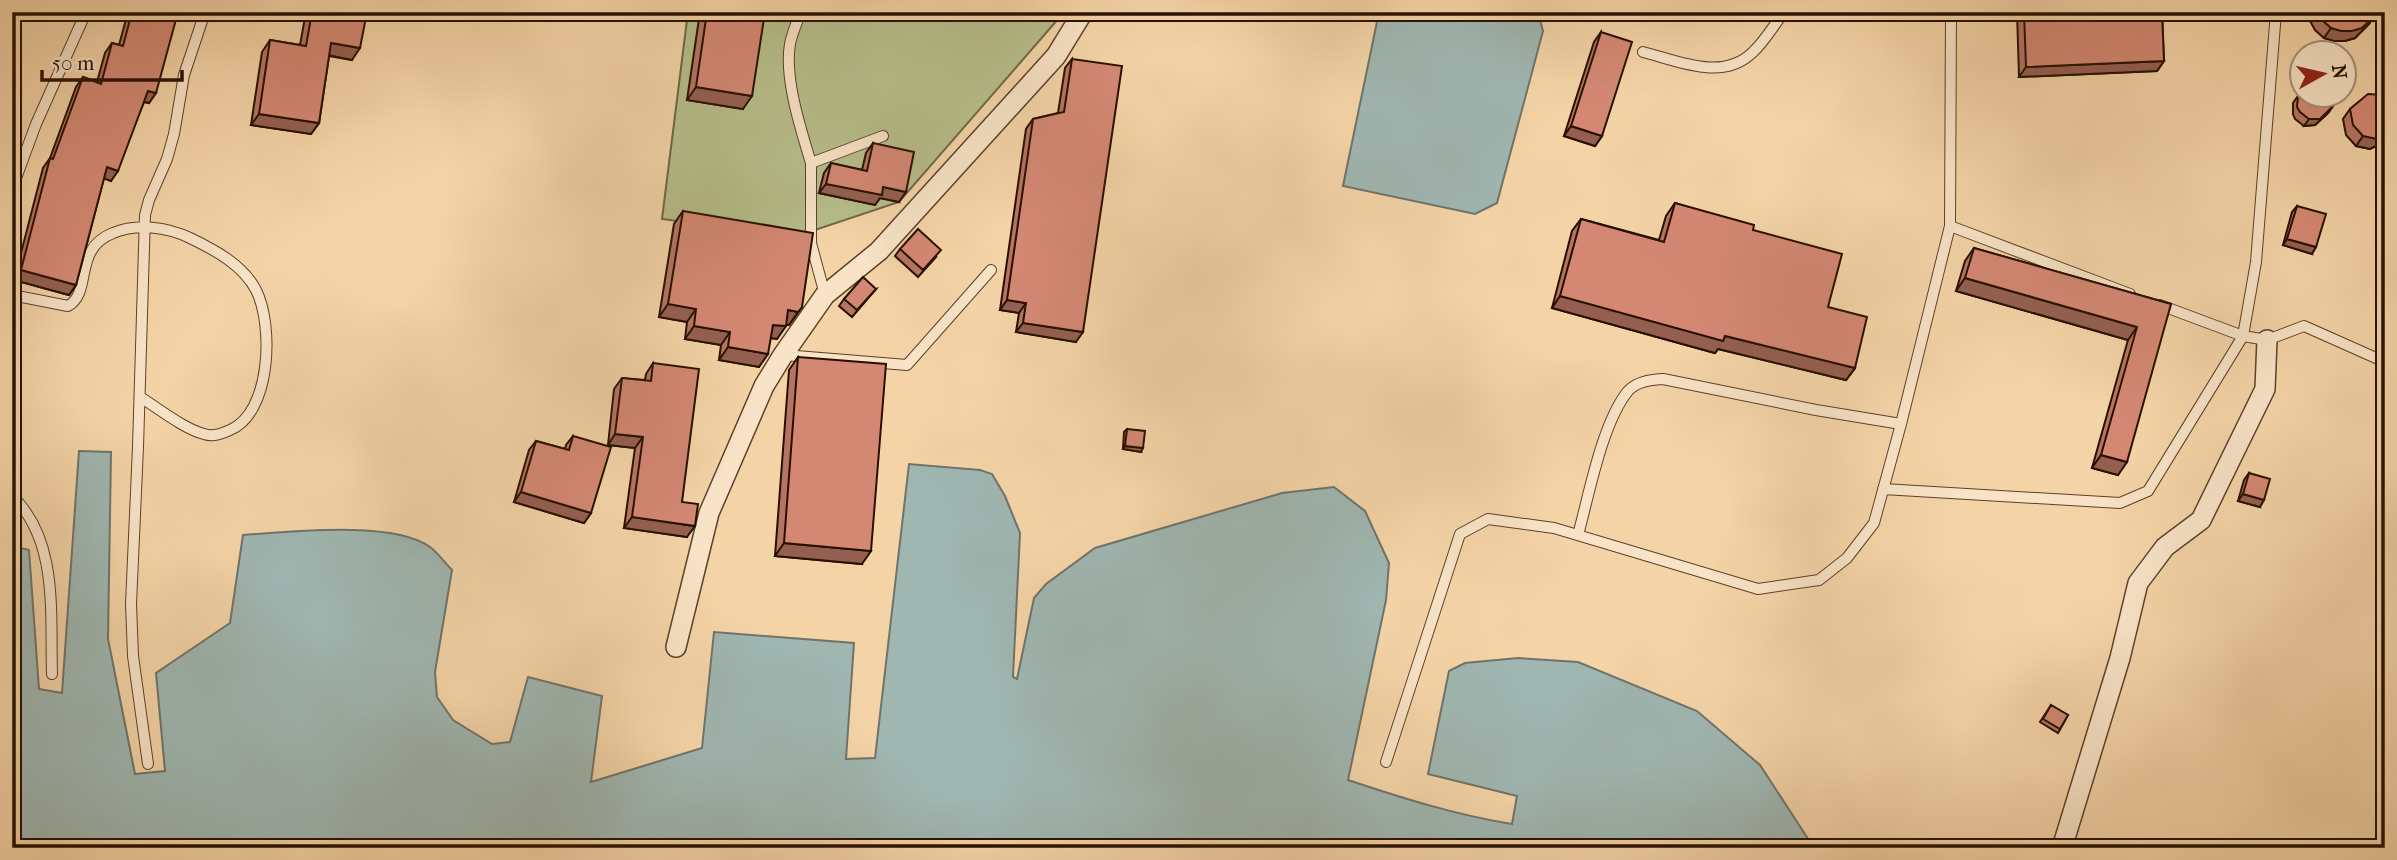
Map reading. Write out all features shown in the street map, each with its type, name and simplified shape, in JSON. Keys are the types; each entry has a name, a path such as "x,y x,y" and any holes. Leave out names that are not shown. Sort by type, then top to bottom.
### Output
{"street":[{"path":"676,647 709,513 765,386 783,355 825,295 888,241 1056,56 1083,12"},
{"path":"2062,848 2120,658 2138,583 2165,547 2201,520 2264,389 2267,340"}],"lane":[{"path":"12,189 36,124 86,12"},
{"path":"148,764 133,656 131,604 145,227 149,200 167,159 184,75 205,12"},
{"path":"801,12 790,44 790,69 796,114 811,163 811,243 825,295"},
{"path":"1643,52 1694,65 1729,68 1755,51 1784,12"},
{"path":"1386,762 1460,534 1488,519 1554,528 1758,589 1819,580 1847,558 1874,523 1902,424 1950,226 1951,12"},
{"path":"1883,489 2120,503 2148,491 2243,337 2256,262 2276,12"},
{"path":"811,163 883,136"},
{"path":"1950,226 2141,298"},
{"path":"12,295 68,306 74,303 89,252 94,244 113,233 145,227 181,234 237,266 256,290 263,315 267,347 261,386 249,417 235,428 218,435 205,435 140,397"},
{"path":"783,355 907,365 991,270"},
{"path":"2154,303 2243,337 2267,340 2304,326 2385,362"},
{"path":"1578,535 1606,432 1628,390 1646,380 1663,379 1816,411 1902,424"},
{"path":"12,496 24,509 35,528 44,552 49,584 52,674"}],"green space":[{"path":"688,12 1060,12 1059,18 899,202 794,237 662,219"}],"water":[{"path":"1379,12 1538,12 1543,31 1497,203 1475,214 1343,186"},
{"path":"79,451 111,452 108,639 135,774 165,771 156,673 230,623 243,535 312,530 392,533 413,539 430,547 452,570 435,672 437,697 453,720 492,744 510,742 528,677 602,696 591,782 702,748 714,632 854,643 846,759 875,758 909,464 980,470 992,474 1005,496 1020,533 1013,677 1017,679 1034,598 1046,584 1095,548 1282,493 1334,487 1365,511 1389,563 1386,600 1348,780 1470,816 1512,824 1517,796 1428,774 1449,671 1465,663 1518,658 1578,662 1697,711 1760,765 1814,848 12,848 12,546 29,550 39,689 62,693"}],"building":[{"path":"132,12 178,12 156,93 148,91 118,171 107,167 76,285 21,270 50,158 53,159 83,77 101,84 112,43 123,46"},
{"path":"312,12 367,12 360,48 331,43 319,123 259,114 270,40 306,46"},
{"path":"707,12 765,12 752,96 696,87"},
{"path":"2024,12 2162,12 2164,61 2026,67"},
{"path":"2317,12 2376,14 2362,28 2341,31 2331,28"},
{"path":"1601,32 1632,42 1602,136 1571,126"},
{"path":"1072,59 1122,66 1083,332 1023,323 1026,303 1007,300 1033,119 1064,112"},
{"path":"2368,94 2385,96 2385,135 2377,139 2363,136 2353,125 2350,109 2358,108 2358,102"},
{"path":"2298,108 2331,108 2320,119 2309,119"},
{"path":"873,143 914,152 906,192 883,187 882,195 826,184 831,163 867,171"},
{"path":"1675,203 1754,225 1753,230 1842,254 1828,307 1867,317 1855,368 1725,336 1723,341 1560,296 1581,219 1664,242"},
{"path":"2297,206 2326,214 2316,247 2287,239"},
{"path":"683,211 813,233 802,307 798,312 788,310 786,326 773,325 768,354 728,347 730,332 694,326 696,309 668,304"},
{"path":"918,229 941,250 923,270 900,249"},
{"path":"1974,248 2171,304 2127,462 2101,455 2137,327 1965,278"},
{"path":"863,277 876,289 857,310 844,299"},
{"path":"798,357 886,364 871,551 784,543"},
{"path":"653,363 699,369 682,502 698,504 695,526 632,517 643,437 615,434 622,378 651,381"},
{"path":"1127,429 1145,431 1143,448 1125,446"},
{"path":"573,436 611,447 591,513 521,492 536,441 569,450"},
{"path":"2249,473 2270,479 2264,500 2243,494"},
{"path":"2051,705 2068,715 2060,729 2043,719"}]}
